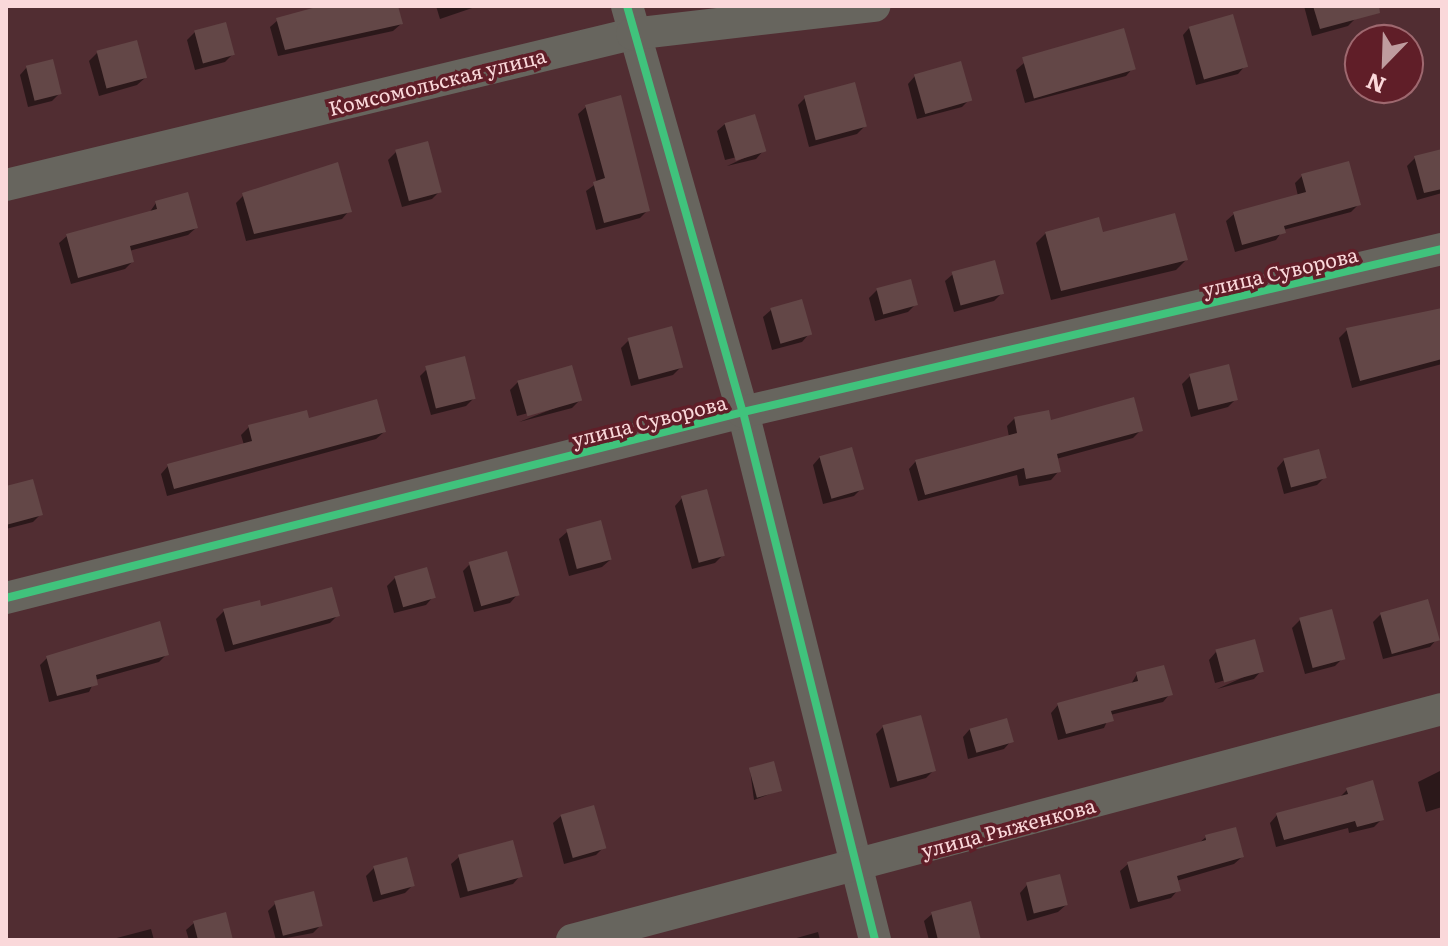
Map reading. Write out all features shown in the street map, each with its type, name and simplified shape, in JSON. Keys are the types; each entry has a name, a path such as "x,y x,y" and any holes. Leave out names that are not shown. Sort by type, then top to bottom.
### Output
{"street":[{"name":"Комсомольская улица","path":"6,185 630,20 874,6"},
{"path":"630,20 743,412 853,869 875,940"},
{"name":"улица Суворова","path":"6,598 743,412 1442,249"},
{"name":"улица Рыженкова","path":"572,940 853,869 1442,709"}],"building":[{"path":"320,6 398,6 403,24 285,50 276,18"},
{"path":"1313,6 1379,6 1380,13 1320,29"},
{"path":"1233,14 1248,67 1204,80 1189,27"},
{"path":"226,22 235,55 203,63 194,31"},
{"path":"1124,28 1136,69 1034,99 1022,57"},
{"path":"137,40 147,78 107,89 96,51"},
{"path":"53,59 62,94 35,101 26,66"},
{"path":"961,61 972,100 925,114 914,75"},
{"path":"855,82 867,126 816,140 804,96"},
{"path":"621,95 650,211 604,223 593,182 605,178 585,105"},
{"path":"755,114 766,151 736,161 724,123"},
{"path":"428,141 442,192 409,201 395,150"},
{"path":"1442,149 1442,189 1424,193 1414,156"},
{"path":"1349,161 1361,205 1284,226 1286,233 1242,245 1233,212 1306,192 1301,174"},
{"path":"338,162 352,212 254,234 242,193"},
{"path":"188,192 198,228 130,246 134,262 78,278 66,234 157,209 155,201"},
{"path":"1175,213 1188,260 1061,291 1045,232 1099,217 1103,232"},
{"path":"995,260 1004,294 961,305 952,272"},
{"path":"911,279 918,305 883,314 876,288"},
{"path":"802,299 812,335 780,344 770,308"},
{"path":"1442,308 1442,359 1360,381 1346,328"},
{"path":"672,326 683,368 639,379 628,338"},
{"path":"465,356 476,399 436,409 425,366"},
{"path":"1229,364 1238,400 1198,410 1189,374"},
{"path":"572,365 582,401 527,416 517,381"},
{"path":"1134,397 1143,431 1057,454 1061,472 1026,479 1024,468 925,495 915,460 1017,433 1014,417 1049,410 1051,420"},
{"path":"377,399 386,432 174,489 167,464 252,441 248,425 307,410 309,418"},
{"path":"852,447 864,489 831,499 819,456"},
{"path":"1319,449 1327,478 1291,488 1283,459"},
{"path":"33,479 43,515 6,525 6,486"},
{"path":"707,489 725,556 699,563 681,496"},
{"path":"601,520 612,560 577,569 566,529"},
{"path":"507,551 520,595 481,606 469,562"},
{"path":"427,567 436,598 403,607 394,576"},
{"path":"332,587 340,616 233,645 223,609 260,600 261,606"},
{"path":"1428,599 1440,640 1392,654 1380,613"},
{"path":"1332,609 1345,659 1313,668 1299,618"},
{"path":"160,621 169,655 96,675 98,685 57,696 46,656"},
{"path":"1255,639 1264,672 1224,682 1215,650"},
{"path":"1164,665 1173,695 1111,711 1114,721 1066,734 1057,703 1138,681 1136,672"},
{"path":"921,715 936,771 897,781 882,725"},
{"path":"1007,718 1014,742 976,753 970,729"},
{"path":"774,761 782,791 757,798 749,768"},
{"path":"1373,780 1384,820 1357,827 1355,821 1284,840 1276,813 1348,794 1346,788"},
{"path":"594,805 606,848 573,858 560,815"},
{"path":"1236,827 1244,857 1177,876 1181,891 1138,902 1127,862 1206,840 1205,835"},
{"path":"513,840 523,877 468,891 458,855"},
{"path":"407,857 415,886 381,895 373,866"},
{"path":"1060,874 1068,905 1034,914 1026,882"},
{"path":"314,891 323,926 283,936 274,901"},
{"path":"971,901 981,940 938,940 931,912"},
{"path":"226,912 233,940 198,940 193,921"}],"cycle path":[{"path":"627,6 743,412 875,940"},
{"path":"6,598 743,412 1442,249"}]}
